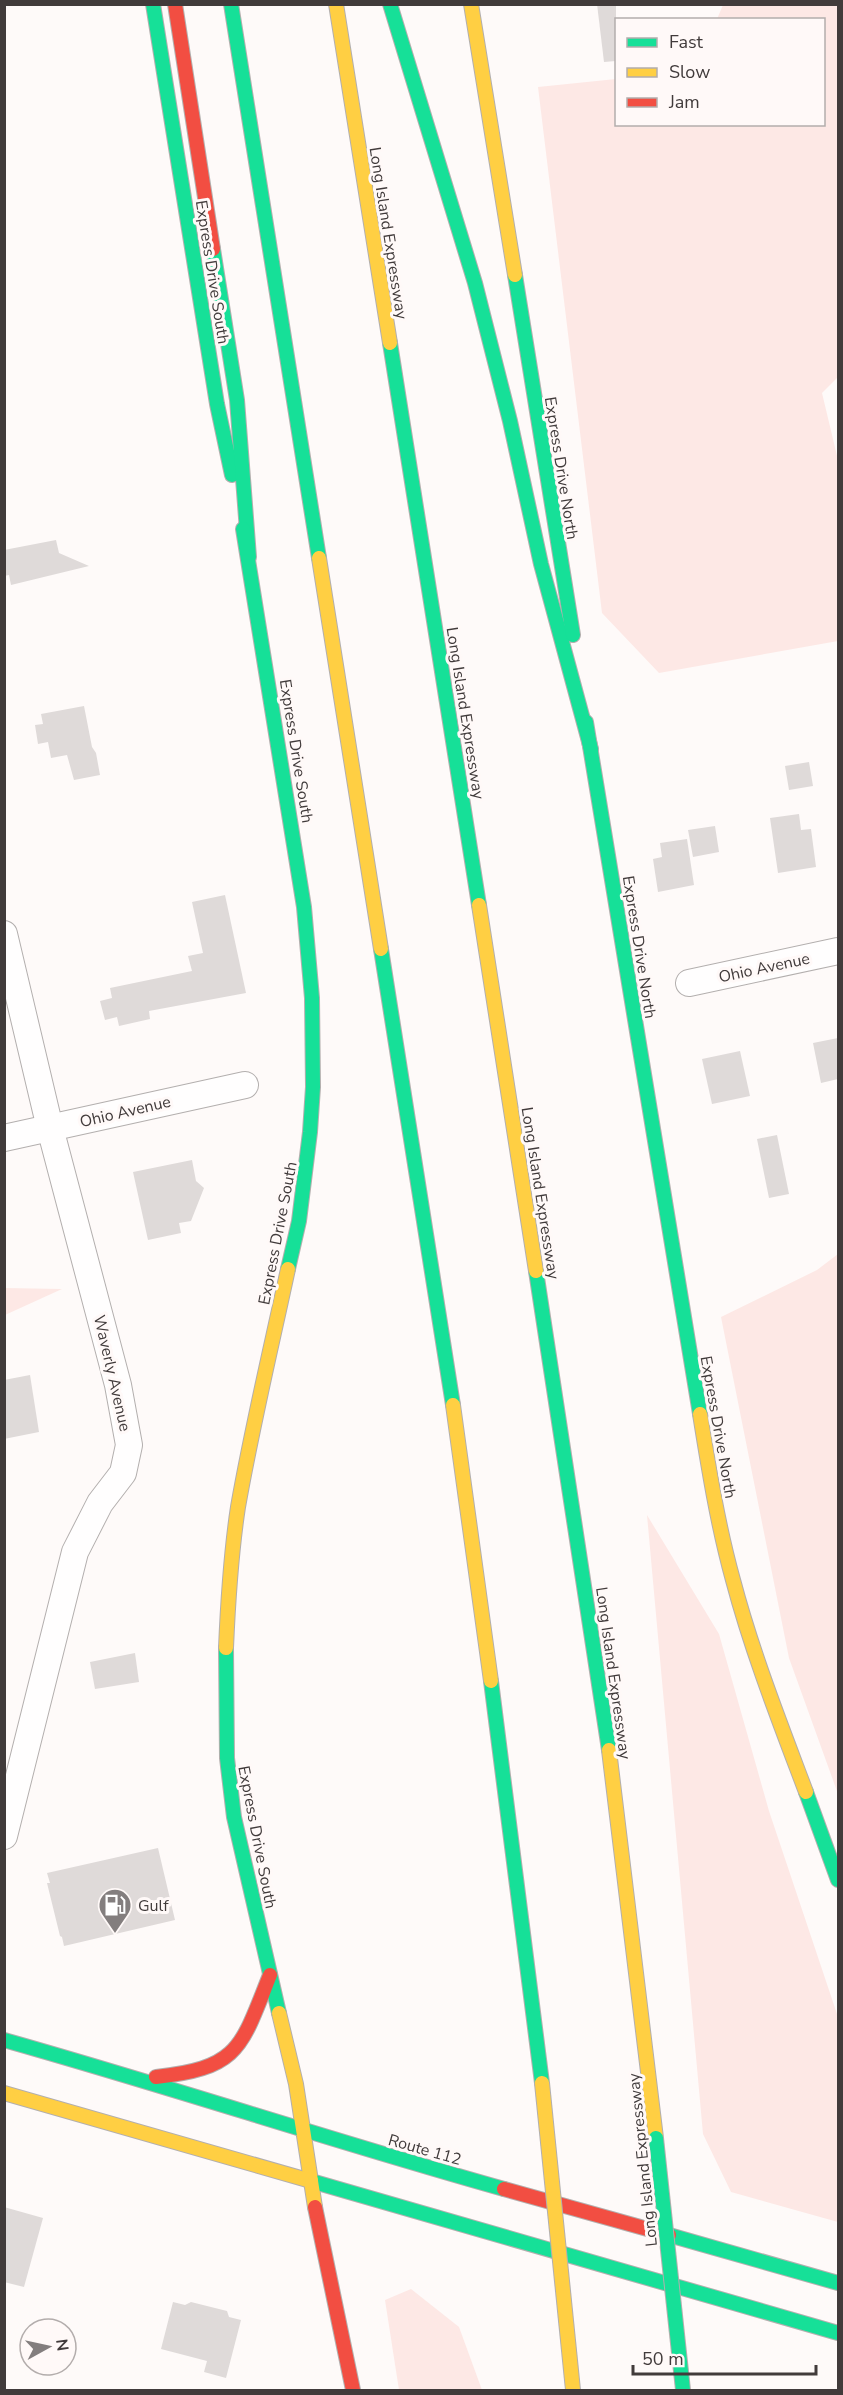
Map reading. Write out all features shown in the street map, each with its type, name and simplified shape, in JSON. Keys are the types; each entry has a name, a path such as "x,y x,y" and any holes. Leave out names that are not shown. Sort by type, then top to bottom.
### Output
{"main road":[{"name":"Express Drive South","path":"153,4 217,404 249,557 310,952 313,1042 306,1178 299,1221 240,1497 232,1553 227,1634 227,1758 234,1817 296,2084 318,2228 353,2391"},
{"path":"175,4 237,400 249,557"},
{"path":"231,4 452,1395 542,2083 573,2391"},
{"name":"Long Island Expressway","path":"336,4 484,933 592,1635 617,1807 683,2391"},
{"path":"390,4 475,283 510,421 541,564 591,749"},
{"name":"Express Drive North","path":"471,4 708,1466 721,1534 755,1652 838,1880"},
{"path":"140,2078 194,2074 209,2070 228,2058 244,2037 270,1975"},
{"name":"Route 112","path":"4,2040 140,2078 384,2155 838,2283"},
{"path":"4,2093 838,2334"}],"street":[{"name":"Waverly Avenue","path":"4,934 50,1128 118,1384 129,1445 123,1473 100,1503 75,1552 4,1836"},
{"name":"Ohio Avenue","path":"689,983 838,951"},
{"name":"Ohio Avenue","path":"4,1138 245,1085"}],"shaded area":[{"path":"723,5 838,5 838,377 822,393 838,460 838,641 659,673 602,613 538,87 615,79 615,126 825,126 825,18 717,18"},
{"path":"838,1254 838,1794 789,1658 721,1317 817,1270"},
{"path":"5,1288 62,1289 5,1315"},
{"path":"647,1515 719,1634 769,1811 838,2017 838,2222 731,2192 703,2134"},
{"path":"411,2289 459,2327 482,2390 399,2390 385,2300"}],"building":[{"path":"597,4 616,4 615,61 604,62"},
{"path":"56,540 59,553 89,566 11,585 9,575 4,576 4,550"},
{"path":"84,706 100,775 74,780 67,755 51,758 48,742 38,744 35,725 43,724 41,714"},
{"path":"809,762 813,786 789,790 785,766"},
{"path":"799,814 801,830 811,829 816,867 778,873 770,818"},
{"path":"715,826 719,852 693,857 688,830"},
{"path":"687,839 694,885 658,892 653,859 662,857 660,843"},
{"path":"225,895 246,993 149,1011 150,1019 119,1026 117,1017 105,1020 100,1001 112,998 110,988 192,971 188,956 203,953 192,902"},
{"path":"838,1038 838,1079 821,1083 813,1043"},
{"path":"740,1051 750,1096 712,1104 702,1059"},
{"path":"777,1135 789,1194 769,1198 757,1139"},
{"path":"192,1160 196,1181 204,1188 191,1221 179,1223 181,1233 148,1240 133,1172"},
{"path":"30,1375 39,1432 4,1439 4,1380"},
{"path":"135,1653 139,1682 95,1689 90,1662"},
{"path":"158,1848 175,1920 64,1946 47,1883 50,1883 47,1873"},
{"path":"4,2207 43,2218 24,2287 4,2282"},
{"path":"173,2302 185,2305 191,2302 227,2311 229,2317 241,2320 226,2378 204,2372 207,2361 161,2349"}],"traffic: fast":[{"path":"153,4 217,404 232,475"},
{"path":"231,4 319,558"},
{"path":"390,4 475,283 510,421 541,564 591,749"},
{"path":"213,249 237,400 249,557"},
{"path":"515,275 573,635"},
{"path":"390,343 479,905"},
{"path":"243,529 304,907 312,998 313,1087 310,1132 299,1221 288,1269"},
{"path":"586,722 700,1414"},
{"path":"381,949 453,1405"},
{"path":"536,1271 609,1750"},
{"path":"226,1648 227,1758 234,1817 279,2013"},
{"path":"491,1681 542,2083"},
{"path":"806,1792 838,1880"},
{"path":"4,2040 504,2189"},
{"path":"656,2138 683,2390"},
{"path":"311,2181 838,2333"},
{"path":"669,2235 838,2283"}],"traffic: slow":[{"path":"336,4 390,343"},
{"path":"471,4 515,275"},
{"path":"319,558 381,949"},
{"path":"479,905 536,1271"},
{"path":"226,1648 230,1577 238,1507 255,1417 288,1269"},
{"path":"453,1405 491,1681"},
{"path":"700,1414 718,1519 741,1607 767,1687 806,1792"},
{"path":"609,1750 656,2138"},
{"path":"279,2013 296,2084 315,2207"},
{"path":"542,2083 573,2390"},
{"path":"4,2093 311,2181"}],"traffic: jam":[{"path":"175,4 213,249"},
{"path":"156,2077 205,2067 221,2060 234,2050 252,2020 270,1975"},
{"path":"504,2189 669,2235"},
{"path":"315,2207 353,2390"}],"place":[{"name":"Gulf","path":"115,1934"}]}
